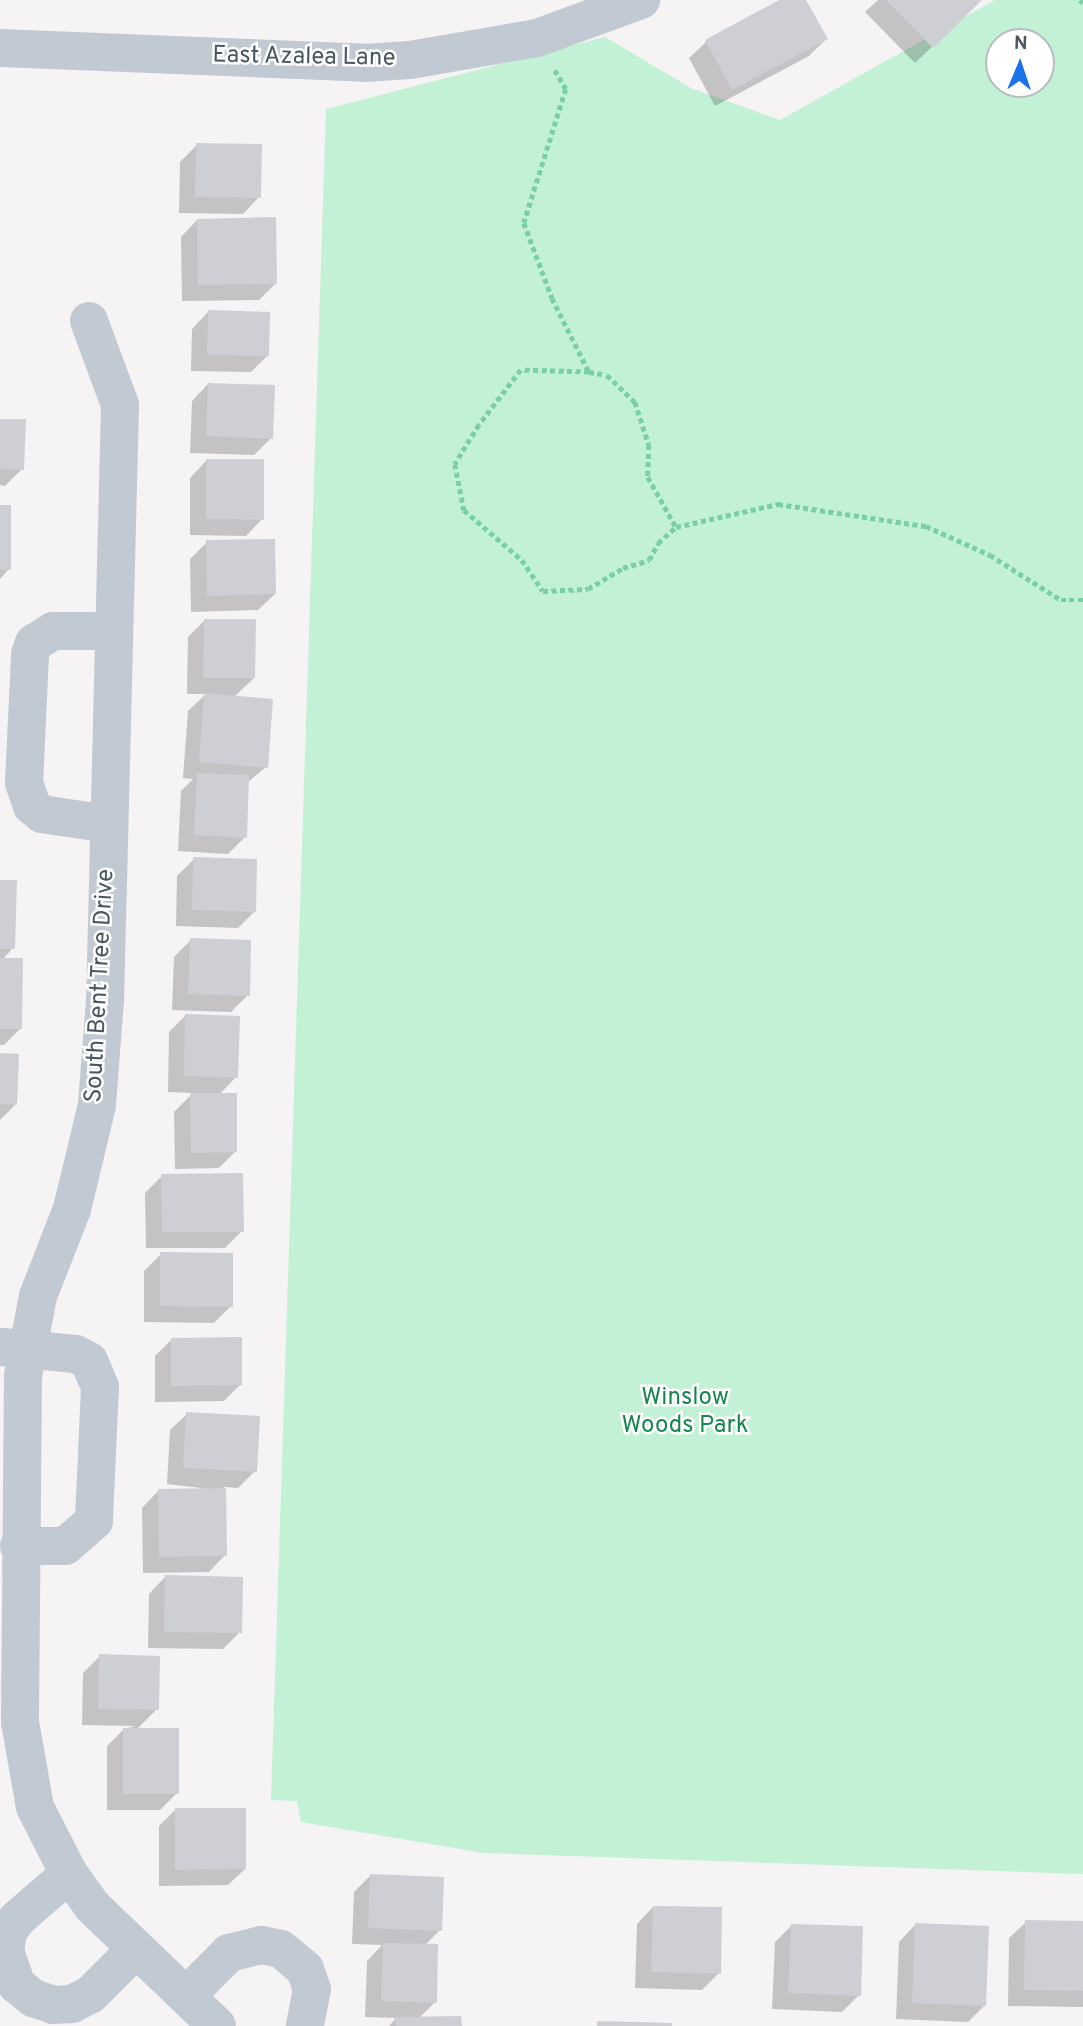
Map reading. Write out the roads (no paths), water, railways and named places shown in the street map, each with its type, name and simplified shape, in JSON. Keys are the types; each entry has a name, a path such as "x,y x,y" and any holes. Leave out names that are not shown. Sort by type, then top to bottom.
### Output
{"street":[{"name":"East Azalea Lane","path":"0,48 366,63 450,55 537,38 641,0"},
{"name":"South Bent Tree Drive","path":"89,321 120,404 105,1000 97,1105 72,1209 38,1296 13,1348 21,1408 18,1681 26,1763 35,1807 69,1874 92,1906 135,1950 188,1994 217,2026"},
{"path":"108,824 41,814 32,806 24,783 30,654 34,643 53,631 113,631"},
{"path":"13,1348 76,1354 97,1373 96,1508 88,1531 65,1546 19,1546"},
{"path":"69,1874 16,1919 8,1932 5,1951 17,1985 43,2002 72,2004 90,1995 135,1950"},
{"path":"188,1994 229,1953 262,1945 281,1950 305,1969 312,1989 304,2026"}],"park label":[{"name":"Winslow Woods Park","path":"685,1413"}]}
